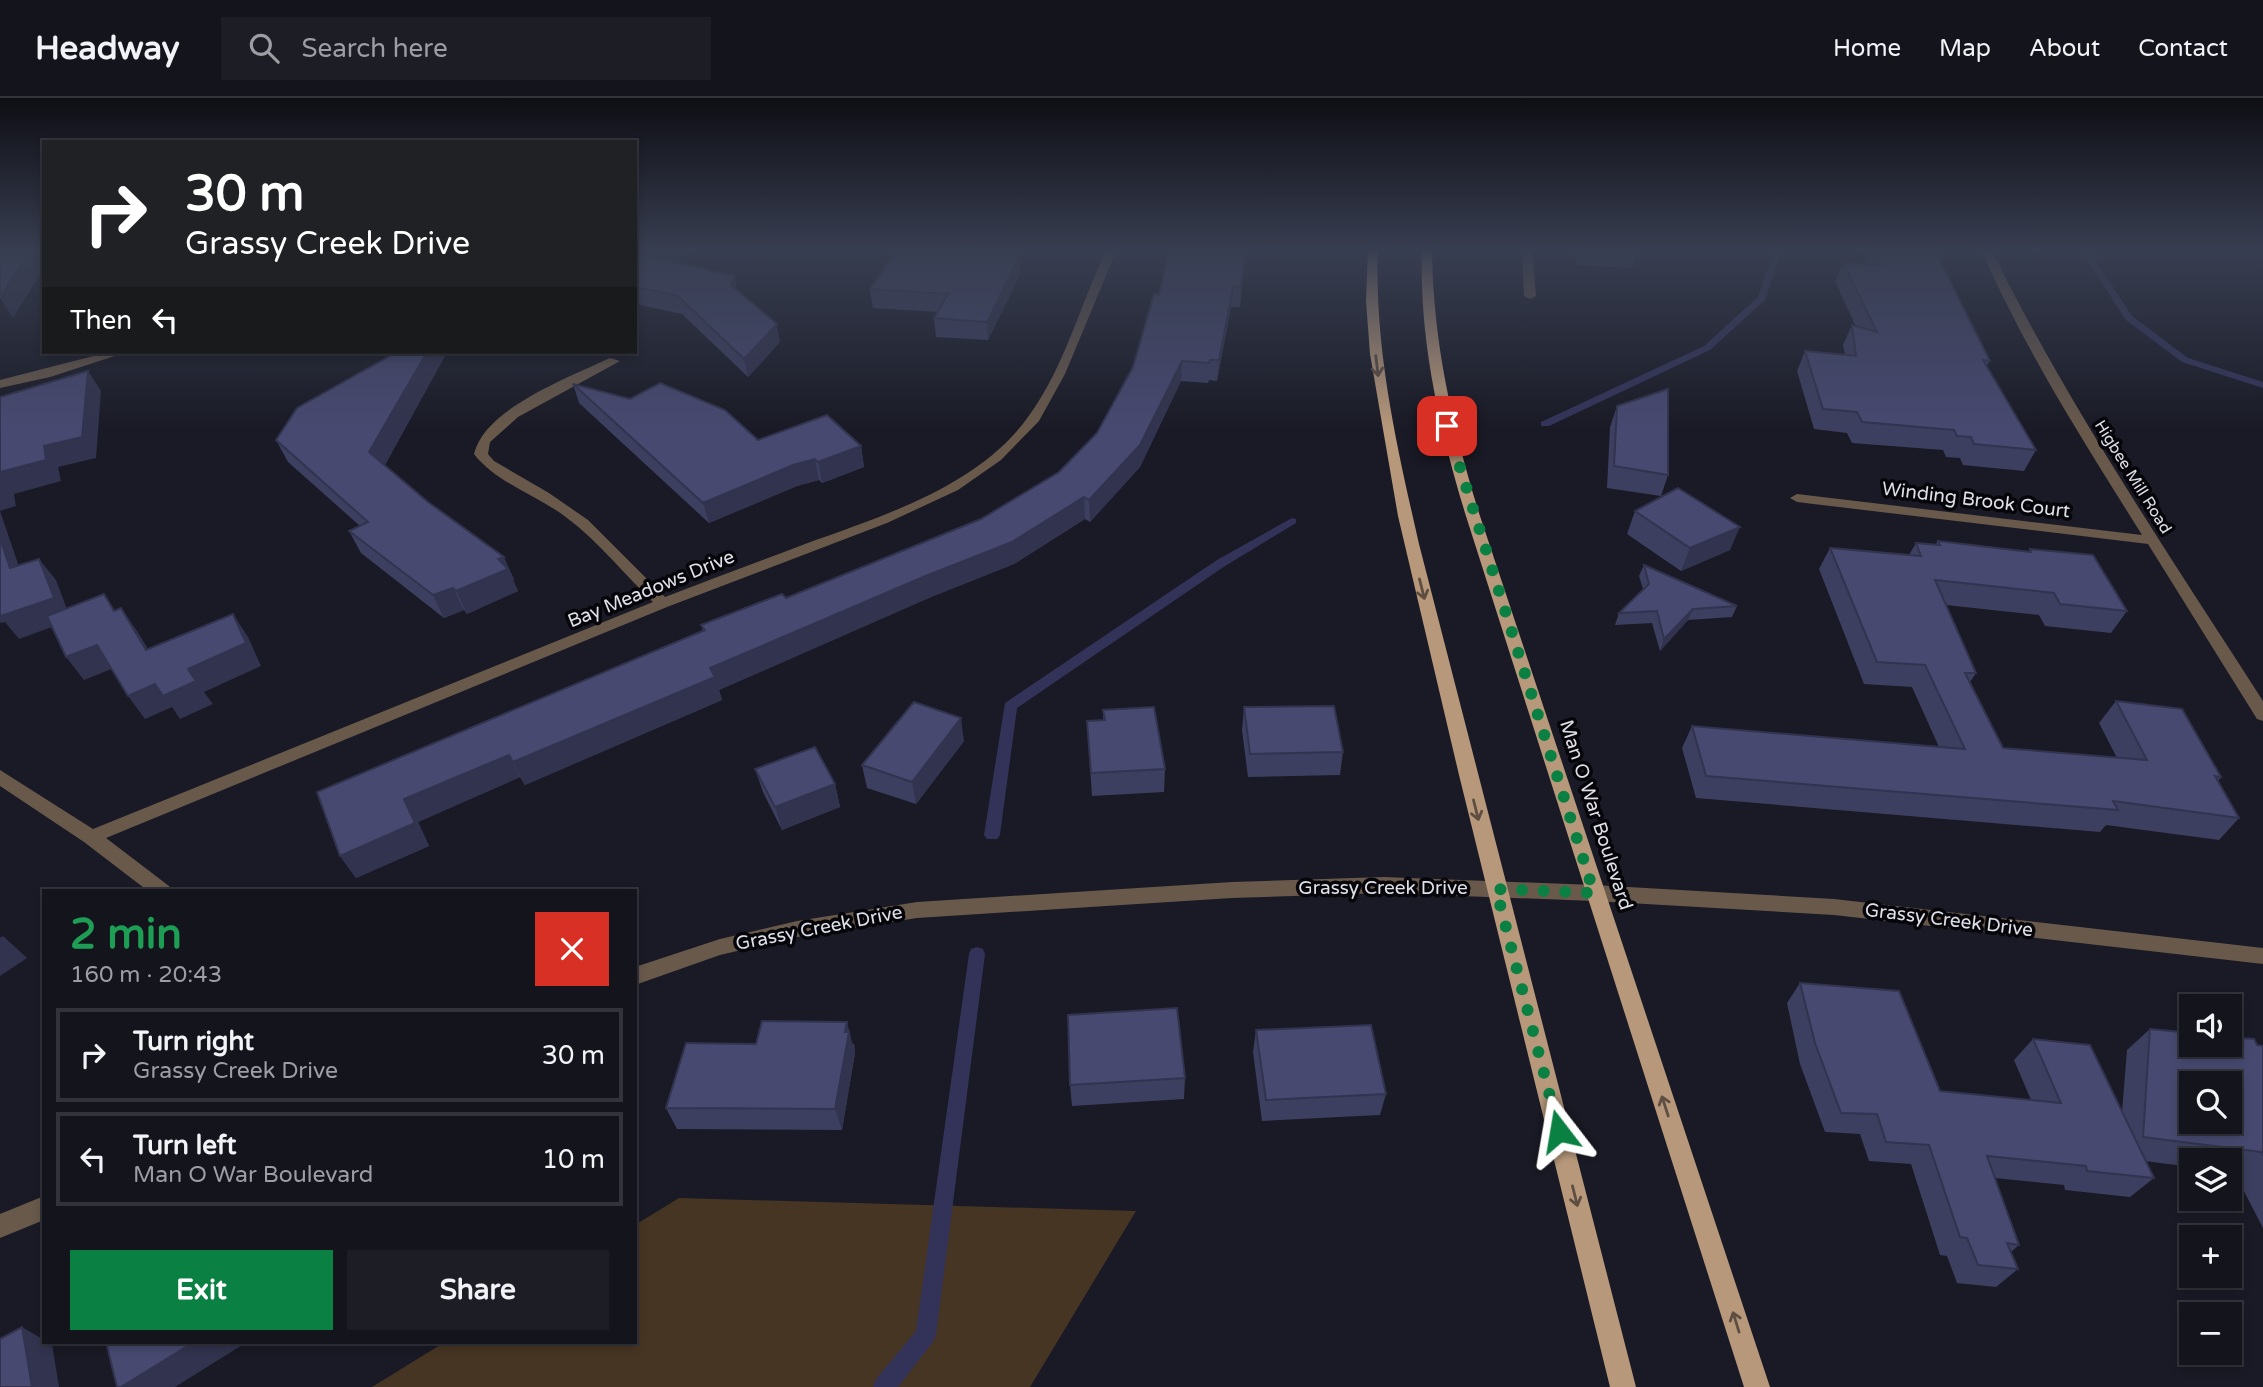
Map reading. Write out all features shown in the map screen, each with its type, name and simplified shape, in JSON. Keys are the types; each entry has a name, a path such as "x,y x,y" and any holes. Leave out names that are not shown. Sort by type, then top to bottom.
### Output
{"main road":[{"path":"1374,309 1381,395 1408,531 1623,1387"},
{"name":"Man O War Boulevard","path":"1428,309 1447,426 1594,893 1757,1387"}],"street":[{"name":"Bay Meadows Drive","path":"91,837 663,603 900,513 949,490 1017,439 1041,407 1062,366 1084,309"},
{"name":"Higbee Mill Road","path":"2015,309 2151,540 2263,715"},
{"path":"0,384 114,354"},
{"path":"614,361 518,410 495,427 483,441 481,454 489,464 564,510 593,532 663,603"},
{"name":"Winding Brook Court","path":"1797,498 2151,540"},
{"path":"0,778 91,837 159,889"},
{"name":"Grassy Creek Drive","path":"637,975 720,947 797,929 917,910 1260,889 1384,885 1594,893 1834,907 2263,956"},
{"path":"0,1226 42,1209"}],"shaded area":[{"path":"679,1198 1136,1211 1030,1387 372,1387 442,1344 637,1344 637,1224"}],"building":[{"path":"692,309 759,309 777,324 744,359"},
{"path":"939,309 993,309 987,322 934,318"},
{"path":"1150,309 1229,309 1219,360 1210,360 1209,363 1182,361 1140,445 1089,500 1084,497 1012,542 710,668 715,677 513,762 509,755 404,799 415,823 340,856 317,792 705,630 701,625 782,594 786,598 981,519 1059,472 1097,433 1133,367"},
{"path":"1866,309 1964,309 1990,361 1983,360 2036,450 1974,444 1971,437 1957,436 1954,430 1862,422 1857,412 1823,409 1805,351 1856,356 1852,325 1877,332"},
{"path":"393,354 426,354 369,452 428,502 504,557 498,559 508,569 456,591 453,588 433,595 349,531 368,522 276,440 297,408"},
{"path":"88,371 82,437 44,446 46,460 0,472 0,397"},
{"path":"660,383 725,410 758,440 827,415 861,446 818,462 815,459 793,465 703,503 573,384 630,399"},
{"path":"1668,389 1668,475 1614,466 1617,406"},
{"path":"1678,488 1740,527 1690,548 1635,511"},
{"path":"0,538 10,568 39,559 54,598 1,616"},
{"path":"1938,541 2031,552 2030,549 2093,555 2127,611 2060,604 2054,593 1935,580 1976,673 1965,673 2003,748 2147,760 2116,701 2182,709 2221,777 2215,776 2239,818 2113,801 2118,810 1706,776 1692,726 1965,749 1925,665 1877,662 1830,548 1921,556 1916,543 1940,545"},
{"path":"1644,565 1737,606 1693,609 1664,639 1657,611 1619,613 1649,584"},
{"path":"104,594 114,611 121,608 146,650 233,614 246,643 188,669 196,681 163,696 155,684 128,696 97,645 66,657 47,616"},
{"path":"914,702 961,718 912,782 862,765"},
{"path":"1334,706 1343,752 1250,754 1244,707"},
{"path":"1154,707 1165,769 1091,773 1087,721 1105,720 1103,710"},
{"path":"815,747 835,784 775,807 755,769"},
{"path":"1800,983 1899,991 1940,1091 2061,1103 2033,1039 2090,1045 2154,1178 2087,1171 2086,1166 1987,1156 2019,1245 2007,1243 2018,1269 1978,1265 1967,1238 1960,1237 1929,1145 1886,1142 1877,1114 1841,1113 1815,1043"},
{"path":"1177,1008 1185,1078 1070,1085 1068,1015"},
{"path":"762,1021 847,1022 845,1032 849,1032 835,1109 666,1108 686,1043 756,1044"},
{"path":"1371,1025 1386,1094 1266,1100 1256,1030"},
{"path":"2150,1029 2179,1032 2179,1057 2242,1057 2242,1038 2254,1039 2257,1045 2263,1046 2263,1155 2261,1152 2242,1148 2143,1137"},
{"path":"22,1327 32,1387 0,1387 0,1339"},
{"path":"106,1344 191,1344 121,1387 117,1387"}],"waterway":[{"path":"1545,424 1707,348 1750,309"},
{"path":"2123,309 2129,318 2185,360 2263,385"},
{"path":"992,835 1010,706 1221,563 1292,521"},
{"path":"884,1387 926,1335 977,954"}],"route":[{"path":"1447,426 1594,893 1496,889 1559,1131"}]}
